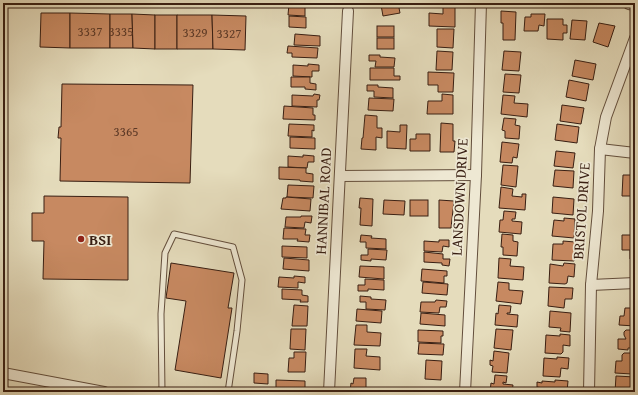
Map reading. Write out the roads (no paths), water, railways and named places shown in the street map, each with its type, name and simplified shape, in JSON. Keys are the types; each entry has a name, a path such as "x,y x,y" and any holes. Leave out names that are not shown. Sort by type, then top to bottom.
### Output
{"street":[{"name":"LANSDOWN DRIVE","path":"465,392 476,175 481,3"},
{"path":"629,3 635,4"},
{"name":"HANNIBAL ROAD","path":"329,392 348,11"},
{"name":"BRISTOL DRIVE","path":"589,392 591,284 598,211 600,148 606,117 635,38"},
{"path":"600,148 635,153"},
{"path":"340,176 476,175"},
{"path":"591,284 635,283"},
{"path":"3,373 71,389 104,392"}],"lane":[{"path":"162,392 161,314 165,252 174,234 233,247 242,280 237,331 228,392"}],"place":[{"name":"BSI","path":"81,239"}]}
